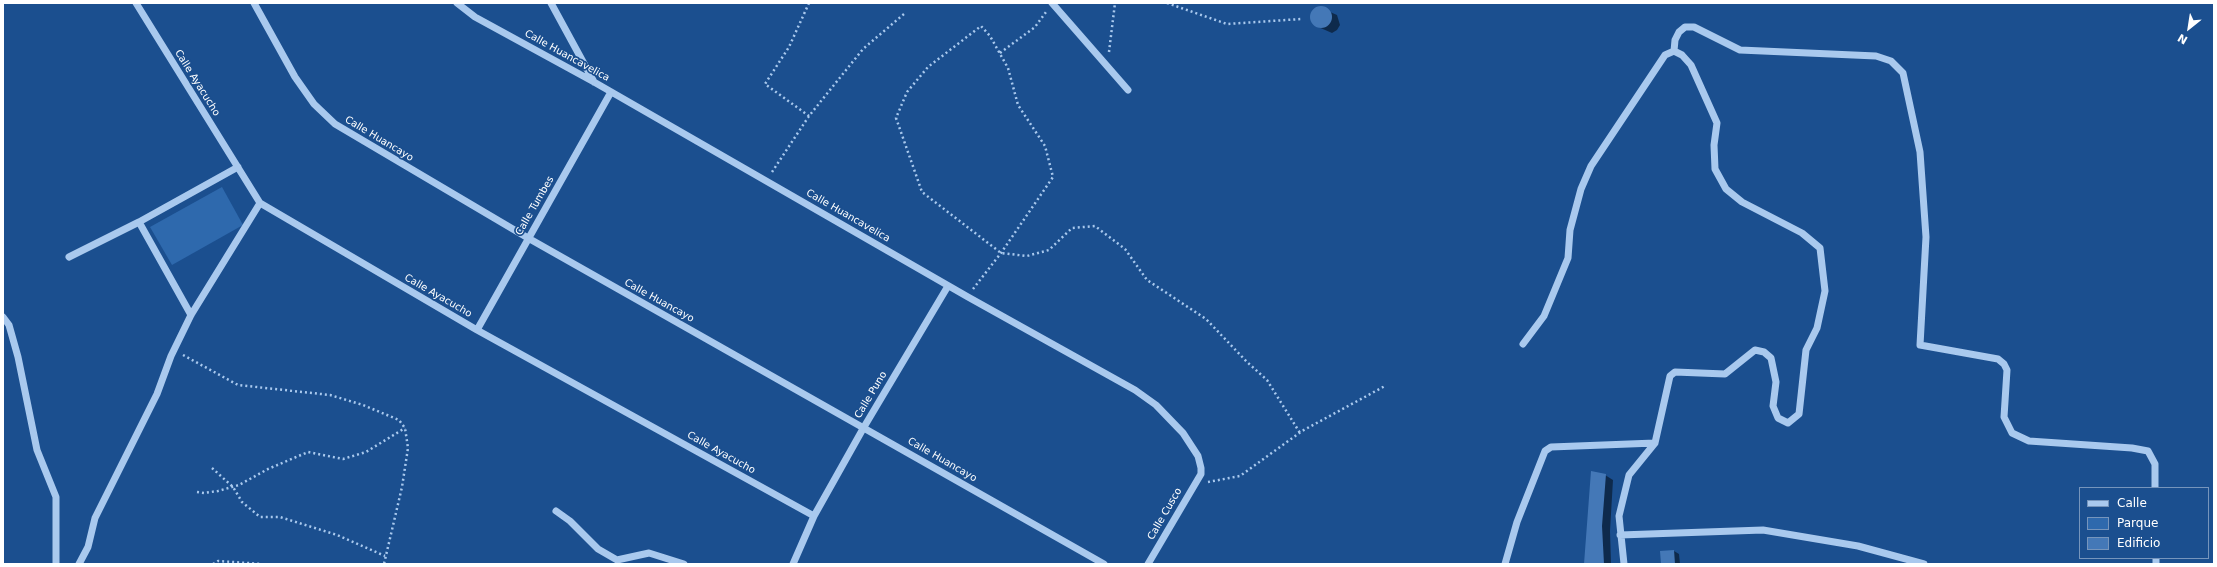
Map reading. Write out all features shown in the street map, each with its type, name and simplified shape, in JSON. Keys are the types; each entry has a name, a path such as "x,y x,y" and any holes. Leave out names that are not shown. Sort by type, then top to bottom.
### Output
{"street":[{"name":"Calle Ayacucho","path":"136,3 260,203 477,330 814,516"},
{"name":"Calle Huancayo","path":"254,3 294,77 314,104 328,118 528,238 1104,564"},
{"name":"Calle Huancavelica","path":"457,3 475,17 594,82 948,286 1146,397 1183,433 1201,462 1200,474"},
{"path":"551,3 594,82"},
{"path":"1052,3 1128,90"},
{"path":"1674,51 1675,40 1679,32 1685,27 1694,27 1740,50 1876,56 1891,61 1903,73 1920,152 1926,237 1920,345 1998,360 2004,364 2007,370 2004,416 2012,433 2029,441 2132,448 2148,451 2155,464 2156,487"},
{"path":"1523,344 1544,316 1568,258 1570,230 1581,189 1591,166 1665,55 1674,51 1682,54 1691,65 1717,123 1714,145 1715,169 1726,189 1742,202 1802,233 1820,248 1825,291 1817,328 1806,350 1799,414 1788,423 1778,418 1773,406 1776,382 1771,358 1764,352 1755,350 1725,374 1676,372 1670,376 1655,443 1629,475 1619,516 1624,564"},
{"name":"Calle Tumbes","path":"477,330 611,92"},
{"path":"69,257 139,222 238,167"},
{"path":"79,564 88,547 95,518 157,394 174,350 191,315 260,203"},
{"path":"139,222 191,315"},
{"name":"Calle Puno","path":"793,564 814,516 864,427 948,286"},
{"path":"3,317 9,325 18,356 37,450 56,497 56,564"},
{"path":"1505,564 1517,522 1545,451 1551,447 1655,443"},
{"name":"Calle Cusco","path":"1148,564 1200,474"},
{"path":"556,511 570,521 598,549 618,560 649,552 684,564"},
{"path":"1620,535 1763,530 1858,546 1924,564"}],"path":[{"path":"809,3 789,48 765,84 810,116"},
{"path":"1000,53 1035,27 1052,3"},
{"path":"1107,67 1114,3"},
{"path":"1167,3 1227,24 1301,19"},
{"path":"766,180 810,116 863,49 904,14"},
{"path":"968,297 1001,253 1053,178 1045,146 1018,105 1008,68 1000,53 981,26 928,67 906,92 896,118 922,192 1001,253 1027,256 1049,250 1072,228 1095,226 1125,249 1147,280 1206,319 1247,362 1267,380 1300,432"},
{"path":"174,350 238,385 330,395 363,404 399,420 405,428 408,448 402,487 384,564"},
{"path":"1194,485 1240,476 1300,432 1384,386"},
{"path":"196,492 204,493 233,487 308,452 343,459 366,452 405,428"},
{"path":"212,468 233,487 242,502 260,517 280,517 337,535 385,556"},
{"path":"214,564 218,561 262,564"}],"green space":[{"path":"222,187 243,225 172,265 150,227"}],"building":[{"path":"1321,6 1329,9 1332,17 1329,25 1321,28 1313,25 1310,17 1313,9"},
{"path":"1591,471 1606,474 1602,526 1604,564 1584,564"},
{"path":"1674,550 1675,564 1661,564 1660,551"}]}
